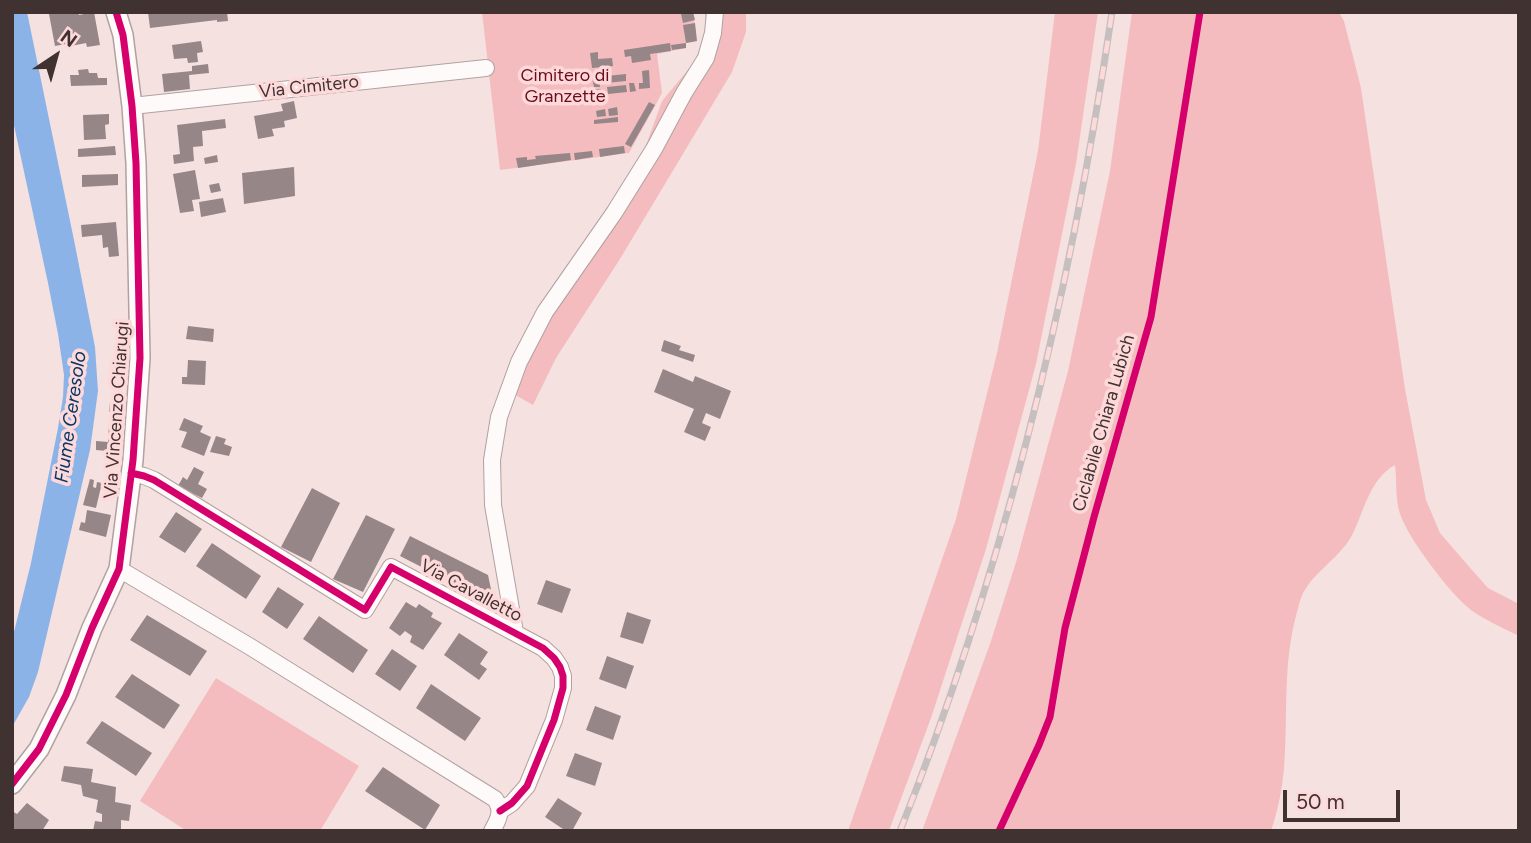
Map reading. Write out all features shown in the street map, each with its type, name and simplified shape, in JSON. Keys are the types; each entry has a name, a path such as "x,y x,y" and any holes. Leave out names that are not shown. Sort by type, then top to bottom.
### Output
{"street":[{"name":"Via Vincenzo Chiarugi","path":"12,784 39,749 66,695 119,569 131,473 140,358 136,163 123,35 116,12"},
{"name":"Via Cavalletto","path":"515,632 493,505 492,460 499,416 519,362 545,312 614,213 706,58 715,12"},
{"name":"Via Cimitero","path":"132,106 486,68"},
{"name":"Via Cavalletto","path":"131,473 153,480 365,610 391,566 515,632 554,657 563,676 564,688 554,720 527,786 512,803 500,811"},
{"path":"119,569 249,646 495,799 500,811 492,831"}],"green space":[{"name":"Cimitero di Granzette","path":"482,12 693,12 697,41 686,43 686,48 657,54 662,93 629,153 500,170"},
{"path":"705,12 746,12 746,32 732,72 620,259 556,358 533,405 512,393 530,348 635,176 662,101 708,46"},
{"path":"1055,12 1098,12 1076,164 1036,364 986,549 931,718 889,831 848,831 956,519 997,353 1038,151"},
{"path":"1132,12 1339,12 1344,21 1361,88 1405,389 1426,500 1440,533 1488,588 1519,604 1519,636 1471,610 1452,592 1431,565 1400,514 1395,465 1386,471 1373,488 1351,537 1305,589 1301,598 1288,660 1283,776 1271,831 922,831 991,641 1017,559 1068,371 1110,171"},
{"path":"216,678 359,766 320,831 187,831 140,801"}],"water":[{"name":"Fiume Ceresolo","path":"12,12 27,12 95,347 98,391 90,450 38,672 29,697 12,727 12,640 31,563 58,428 64,375 48,283 12,116"}],"building":[{"path":"78,12 79,15 94,12 100,45 87,47 86,43 71,46 71,43 55,46 49,14"},
{"path":"148,12 227,12 228,21 150,28"},
{"path":"693,12 695,20 683,23 681,14"},
{"path":"695,23 697,41 686,43 683,25"},
{"path":"201,41 203,52 197,53 198,62 188,63 187,58 174,59 172,45"},
{"path":"670,43 671,51 650,54 651,60 632,63 631,56 625,57 624,50"},
{"path":"686,43 686,48 672,50 671,45"},
{"path":"598,52 598,59 612,58 613,66 592,68 590,53"},
{"path":"208,64 209,73 189,75 190,89 164,92 162,74 192,71 192,66"},
{"path":"88,69 89,73 97,73 98,78 107,78 107,85 71,86 70,75 79,75 78,70"},
{"path":"649,70 650,88 639,89 639,83 643,83 642,71"},
{"path":"626,74 626,81 606,83 606,76"},
{"path":"599,77 600,87 594,87 592,78"},
{"path":"629,83 634,83 636,91 630,92"},
{"path":"626,85 627,92 608,94 607,87"},
{"path":"601,89 602,97 592,98 592,90"},
{"path":"294,101 297,118 284,121 285,127 272,129 274,136 258,139 254,116 283,111 281,104"},
{"path":"649,102 655,105 631,147 625,144"},
{"path":"617,107 618,115 609,116 608,109"},
{"path":"605,109 606,116 597,117 596,111"},
{"path":"109,114 109,124 105,125 106,139 84,140 83,115"},
{"path":"618,117 618,122 594,124 594,120"},
{"path":"225,119 226,128 202,131 203,146 193,147 194,161 174,164 173,155 180,154 177,125"},
{"path":"115,146 116,155 78,157 78,149"},
{"path":"624,146 625,153 600,157 599,149"},
{"path":"592,151 593,157 575,160 574,153"},
{"path":"570,153 571,160 518,168 516,158 527,157 527,160 536,159 535,156"},
{"path":"217,155 218,162 205,164 204,158"},
{"path":"294,167 295,196 244,204 242,173"},
{"path":"195,170 200,199 192,200 194,211 180,213 173,174"},
{"path":"118,174 118,185 82,187 82,175"},
{"path":"219,183 221,191 211,193 209,185"},
{"path":"223,198 226,212 201,217 199,202"},
{"path":"116,222 119,256 109,257 108,247 103,248 102,235 82,237 81,225"},
{"path":"188,326 214,329 213,342 186,339"},
{"path":"664,340 681,346 679,350 695,355 693,362 661,351"},
{"path":"188,360 206,361 205,385 182,384 182,377 187,377"},
{"path":"663,369 693,382 695,376 731,391 720,419 706,413 702,423 711,427 705,441 684,432 694,409 654,392"},
{"path":"110,403 120,404 119,413 109,412"},
{"path":"184,418 203,426 200,432 211,437 204,456 181,447 187,432 179,430"},
{"path":"109,424 119,424 118,452 96,450 96,441 108,442"},
{"path":"216,436 226,439 224,444 232,447 229,456 210,452"},
{"path":"194,467 204,472 198,484 207,489 202,498 178,486 183,477 187,480"},
{"path":"90,479 94,480 93,487 96,488 97,482 102,483 96,508 83,505"},
{"path":"312,488 340,503 311,562 281,547"},
{"path":"87,510 111,515 106,537 79,530 81,522 85,523"},
{"path":"176,512 202,529 185,553 159,537"},
{"path":"366,515 395,529 363,592 333,579"},
{"path":"410,536 488,575 492,594 488,601 400,556"},
{"path":"212,543 261,576 246,599 196,566"},
{"path":"546,580 571,589 562,613 537,604"},
{"path":"278,587 304,604 287,629 262,612"},
{"path":"406,602 416,608 419,604 433,613 431,617 442,623 423,650 410,642 412,636 405,631 400,636 389,628"},
{"path":"627,612 651,620 643,644 620,637"},
{"path":"147,615 207,651 190,676 130,640"},
{"path":"319,616 368,650 353,673 303,639"},
{"path":"459,633 488,652 480,664 487,669 479,680 444,655"},
{"path":"392,649 417,666 400,691 375,674"},
{"path":"607,656 634,666 626,689 599,679"},
{"path":"132,674 180,705 164,729 115,697"},
{"path":"431,684 481,718 465,741 416,708"},
{"path":"595,706 621,716 613,740 586,730"},
{"path":"102,721 152,753 136,776 86,743"},
{"path":"575,753 602,763 595,786 566,776"},
{"path":"64,766 93,769 91,782 116,787 115,802 131,805 129,821 121,820 121,831 93,831 95,821 102,822 102,814 96,812 98,800 83,796 81,785 61,781"},
{"path":"383,767 440,805 425,830 365,791"},
{"path":"558,798 582,813 572,831 566,831 545,817"},
{"path":"27,803 49,820 42,831 12,831 12,811 17,814"}],"railway":[{"path":"900,831 938,732 972,631 1030,428 1076,221 1112,12"}],"cycle path":[{"path":"12,784 39,749 66,695 119,569 133,460 140,358 136,163 123,35 116,12"},
{"name":"Ciclabile Chiara Lubich","path":"999,831 1050,717 1065,628 1151,317 1200,12"},
{"path":"131,473 154,480 365,610 391,567 543,648 554,658 563,676 563,688 554,720 527,786 512,803 500,811"}]}
